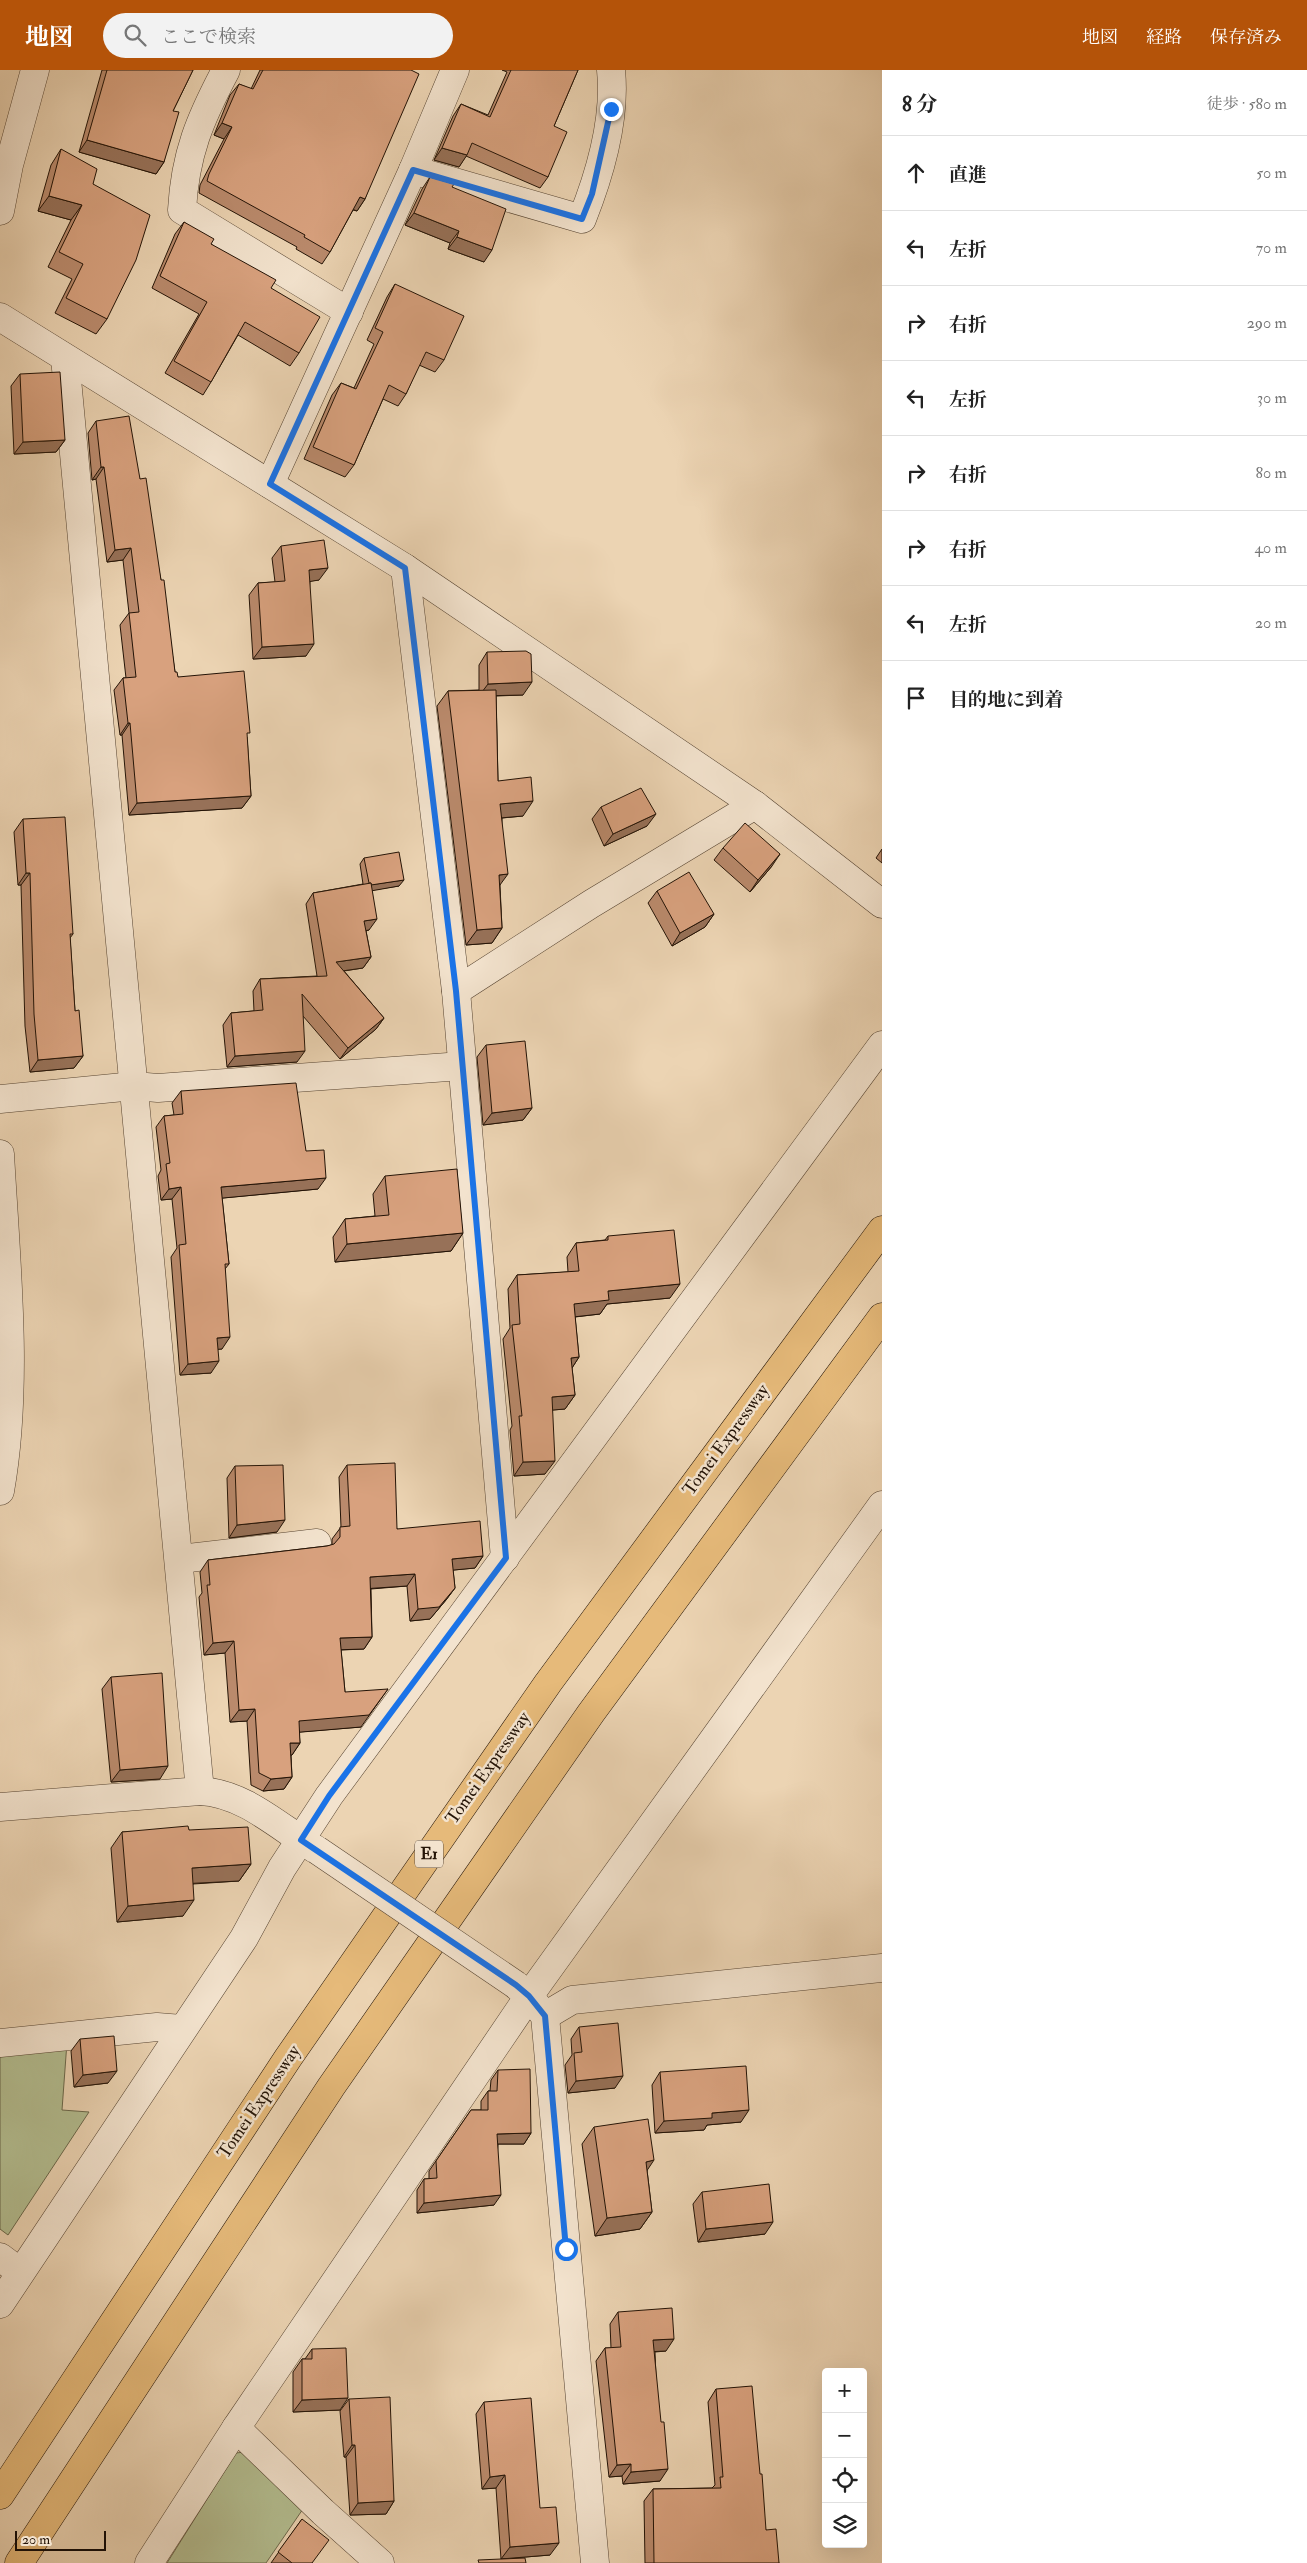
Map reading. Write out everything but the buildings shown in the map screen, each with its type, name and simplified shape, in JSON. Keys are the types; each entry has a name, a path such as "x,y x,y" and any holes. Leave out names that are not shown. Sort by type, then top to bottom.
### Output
{"highway":[{"name":"Tomei Expressway","path":"0,2496 288,2058 548,1683 882,1230"},
{"path":"19,2563 336,2079 591,1713 882,1317"}],"street":[{"path":"0,210 9,165 35,70"},
{"path":"226,70 204,112 194,138 186,168 182,210 349,312"},
{"path":"270,484 413,170 455,70"},
{"path":"413,170 582,219 592,194 611,109 611,70"},
{"path":"0,317 405,568 755,805 882,904"},
{"path":"65,358 180,1559 200,1791"},
{"path":"405,568 456,991 506,1558"},
{"path":"456,991 591,904 755,805"},
{"path":"0,2304 10,2265 182,2029 309,1845 329,1796 882,1045"},
{"path":"0,1099 134,1086 158,1088 462,1066"},
{"path":"0,1154 7,1286 9,1374 4,1468 0,1491"},
{"path":"149,2563 236,2428 530,1999 882,1505"},
{"path":"180,1559 317,1543"},
{"path":"0,1807 200,1791 219,1792 235,1798 309,1845 530,1999 572,2000 882,1968"},
{"path":"530,1999 595,2563"},
{"path":"0,2043 157,2027 182,2029"},
{"path":"236,2428 323,2512 380,2563"}],"green space":[{"path":"67,2042 62,2110 89,2112 8,2235 0,2229 0,2051"},
{"path":"245,2452 305,2506 266,2563 167,2563 236,2453"}],"route":[{"path":"566,2249 545,2016 529,1996 516,1985 301,1840 329,1796 506,1558 456,991 405,568 270,484 413,170 582,219 592,194 611,109"}]}
